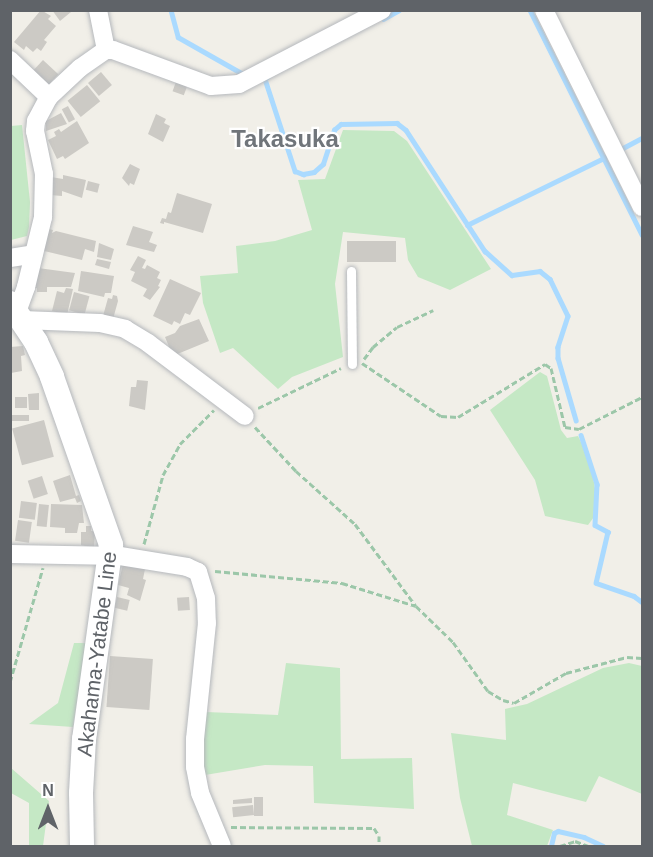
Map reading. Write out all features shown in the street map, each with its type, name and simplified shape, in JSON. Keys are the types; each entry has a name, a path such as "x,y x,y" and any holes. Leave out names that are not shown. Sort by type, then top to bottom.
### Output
{"main road":[{"name":"Akahama-Yatabe Line","path":"17,312 36,342 52,377 74,447 109,535 111,556 84,739 81,793 82,846"}],"street":[{"path":"98,10 106,50"},
{"path":"245,416 148,343 125,329 100,323 17,312 43,217 45,191 35,131 36,121 49,97 87,62 106,50 113,50 211,86 239,84 382,10"},
{"path":"544,10 642,207"},
{"path":"10,60 49,97"},
{"path":"10,258 34,254"},
{"path":"10,554 111,556 187,567 198,572 206,598 207,623 195,739 195,767 200,794 212,827 222,846"}],"lane":[{"path":"351,271 356,363"}],"path":[{"path":"433,310 397,327 356,363 282,394 245,416 296,471 355,524 416,606 453,642 488,691 514,704 566,673 627,657 642,658"},
{"path":"356,363 441,416 458,417 545,364 551,368 565,427 579,429 642,397"},
{"path":"140,560 163,475 180,444 224,400"},
{"path":"10,682 46,555"},
{"path":"198,572 211,570 342,583 416,606"},
{"path":"212,827 374,828 379,836 379,846"},
{"path":"560,846 575,841 588,846"}],"green space":[{"path":"22,125 30,202 29,227 27,236 11,240 11,126"},
{"path":"343,130 394,131 407,141 491,269 450,290 418,277 408,260 405,238 343,232 335,284 343,357 292,377 278,389 233,348 220,353 203,303 200,276 238,273 236,246 275,241 312,230 298,180 325,179"},
{"path":"540,372 547,376 561,430 567,438 578,436 590,460 596,494 594,517 588,525 545,516 535,480 490,410"},
{"path":"74,643 86,643 73,727 29,724 58,703"},
{"path":"286,663 340,668 341,759 412,758 414,809 314,803 313,766 265,765 205,775 200,753 206,712 278,715"},
{"path":"629,663 642,666 642,794 599,776 586,802 513,783 507,815 553,830 547,846 472,846 460,798 451,733 506,740 505,709 527,704 603,668"},
{"path":"11,768 49,801 43,846 29,846 29,803 11,793"}],"building":[{"path":"41,10 51,16 48,19 56,26 44,40 47,42 41,51 37,48 33,52 26,46 24,50 14,42"},
{"path":"52,10 70,10 71,12 60,21"},
{"path":"43,60 58,74 47,86 32,72"},
{"path":"101,72 112,85 99,96 88,83"},
{"path":"177,79 188,83 184,95 173,91"},
{"path":"87,85 100,101 81,117 68,101"},
{"path":"68,106 75,119 69,123 62,109"},
{"path":"61,113 67,124 46,131 46,121"},
{"path":"156,114 166,119 164,123 170,126 163,142 148,134"},
{"path":"77,121 89,143 65,159 63,156 57,159 48,140 56,136 54,132 59,129 61,132"},
{"path":"130,164 140,169 134,185 130,183 129,186 122,178"},
{"path":"63,175 86,180 82,198 62,191 62,196 50,195 51,177 63,179"},
{"path":"88,181 100,184 97,193 86,190"},
{"path":"177,193 212,204 203,233 164,222 164,224 160,223 162,218 166,219 168,212 171,213"},
{"path":"133,226 153,232 149,242 157,245 154,252 126,245"},
{"path":"45,228 53,230 52,233 56,231 96,241 94,252 85,249 82,260 40,250"},
{"path":"347,241 396,241 396,262 347,262"},
{"path":"99,243 114,249 111,260 97,257"},
{"path":"138,256 146,260 142,268 145,269 147,265 160,272 157,278 161,280 158,286 160,287 150,300 143,296 147,289 131,281 135,272 130,270"},
{"path":"97,259 111,262 109,269 95,265"},
{"path":"38,268 75,273 71,287 47,287 47,292 37,292 37,288 32,288"},
{"path":"81,271 114,276 111,293 105,293 104,297 78,291"},
{"path":"170,279 201,293 190,315 185,313 180,324 174,321 172,325 153,316"},
{"path":"66,288 73,289 67,315 52,311 57,291 64,293"},
{"path":"74,292 89,296 85,314 69,310"},
{"path":"113,295 117,296 118,301 113,319 103,316 108,298 112,299"},
{"path":"199,319 209,341 175,355 172,354 165,337 175,333 180,326"},
{"path":"23,346 25,355 21,356 22,371 11,373 10,347"},
{"path":"137,380 148,381 145,410 129,406 131,387 136,387"},
{"path":"39,393 39,410 29,410 28,394"},
{"path":"15,397 27,397 27,408 15,408"},
{"path":"10,415 29,415 29,421 10,421"},
{"path":"44,420 54,457 22,465 12,429"},
{"path":"70,475 76,496 79,495 81,501 77,503 75,498 60,502 53,481"},
{"path":"42,476 48,494 34,499 28,481"},
{"path":"21,501 37,503 35,520 19,518"},
{"path":"39,504 49,505 47,527 37,526"},
{"path":"51,504 82,505 84,523 79,523 77,533 65,533 65,528 50,527"},
{"path":"18,520 32,522 29,543 15,541"},
{"path":"86,526 91,526 91,531 95,531 94,548 81,545 81,532 86,532"},
{"path":"123,564 145,569 143,579 146,580 140,601 127,595 129,588 118,585"},
{"path":"117,597 130,600 127,611 115,608"},
{"path":"189,597 190,610 178,611 177,598"},
{"path":"110,656 153,659 149,710 106,707"},
{"path":"254,797 263,797 263,816 254,816"},
{"path":"252,798 252,803 233,804 233,800"},
{"path":"253,805 254,815 233,817 232,807"}],"waterway":[{"path":"171,10 178,37 243,74"},
{"path":"383,19 399,10"},
{"path":"530,10 642,235"},
{"path":"268,77 265,79 295,171 303,174 314,172 323,164 334,130 341,124 397,123 406,130 485,251 512,275 540,271 550,279 568,316 558,347 558,358 576,420"},
{"path":"621,149 642,138"},
{"path":"467,225 604,158"},
{"path":"581,435 597,484 595,525 608,532 596,583 634,596 642,602"},
{"path":"551,846 554,833 558,831 584,837 603,846"}],"district":[{"name":"Takasuka","path":"285,139"}]}
